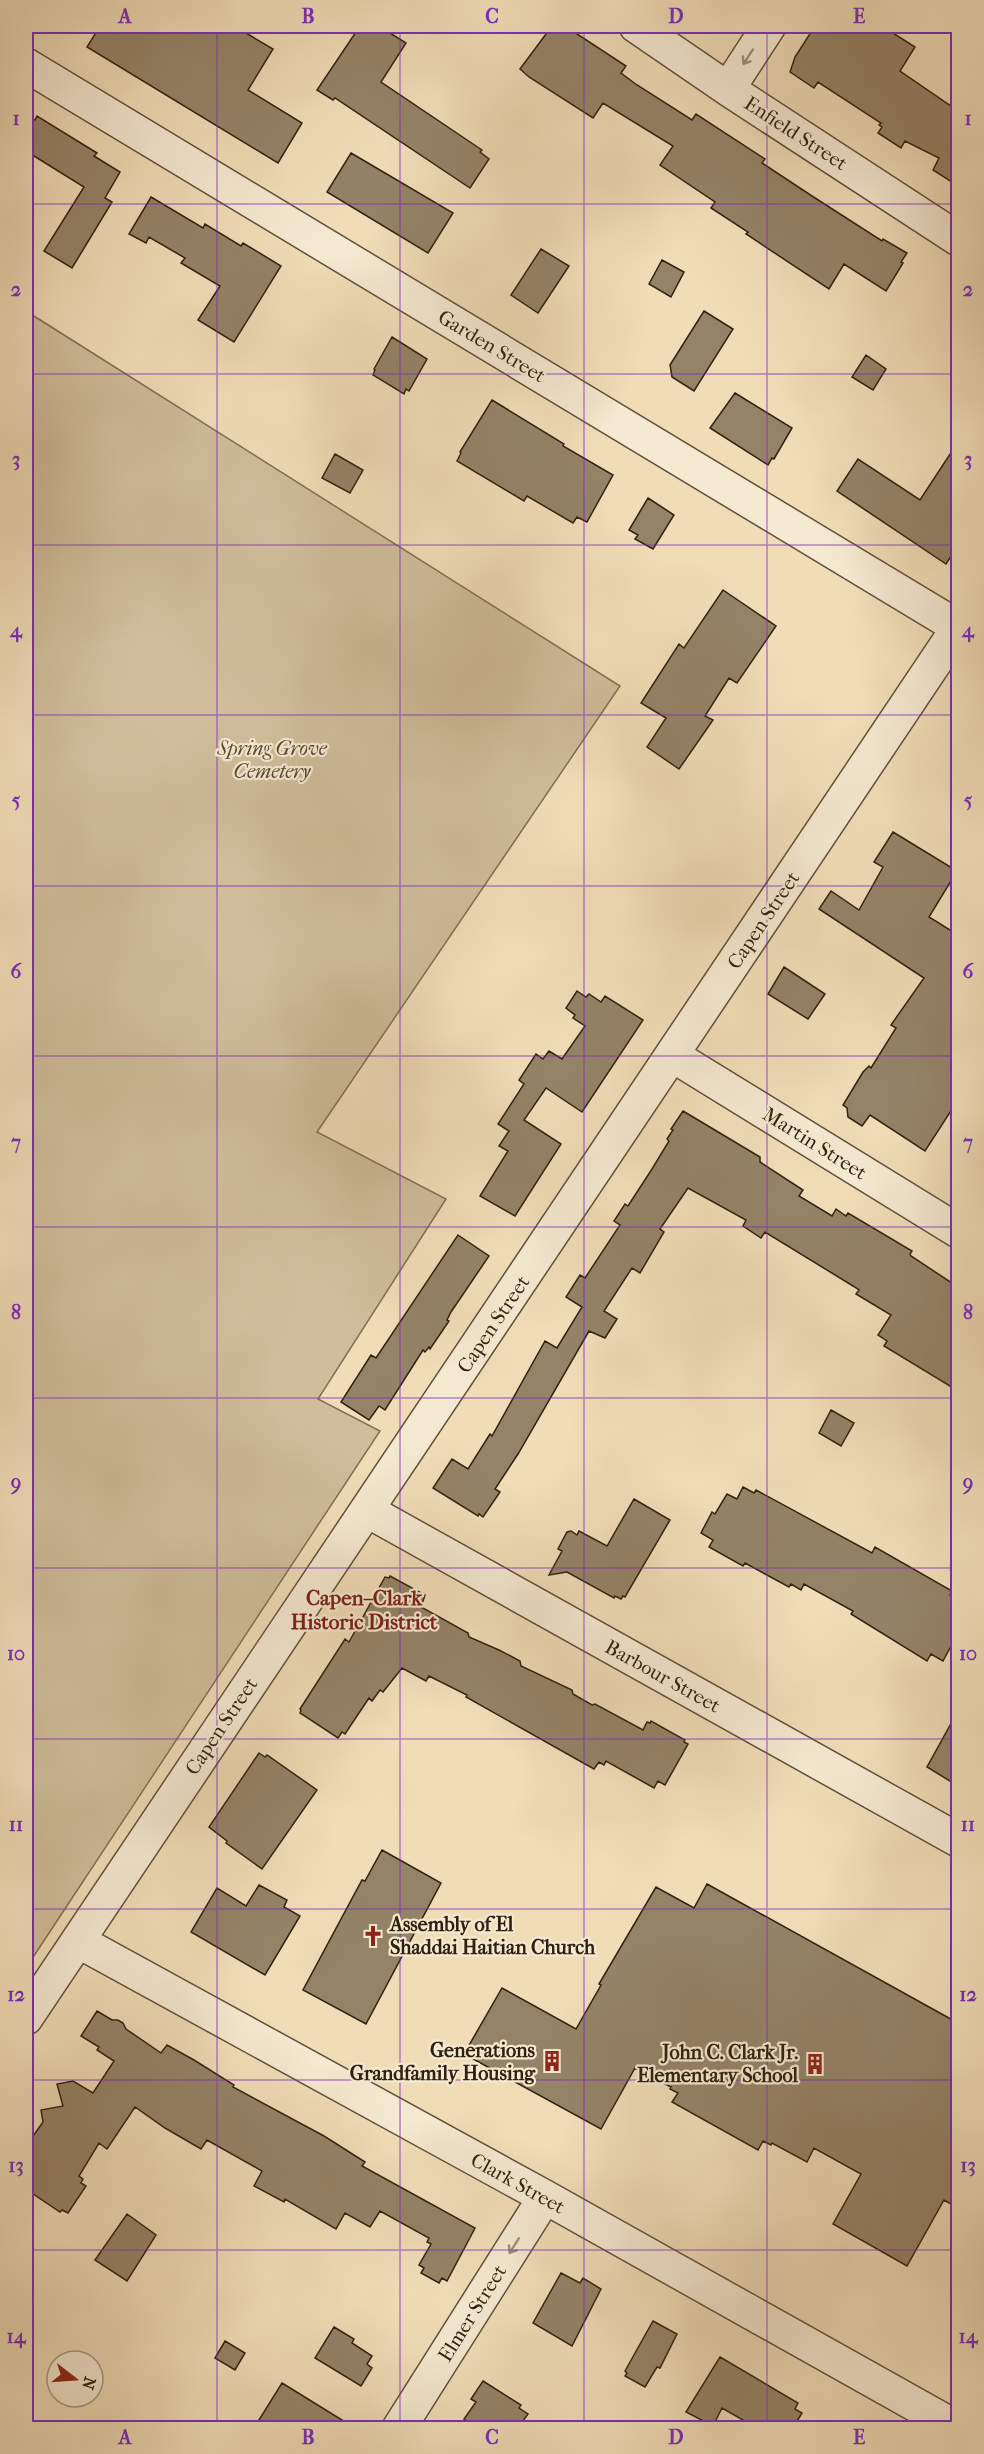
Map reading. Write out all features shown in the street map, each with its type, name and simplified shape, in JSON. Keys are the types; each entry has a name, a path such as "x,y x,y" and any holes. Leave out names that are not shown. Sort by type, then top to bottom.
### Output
{"street":[{"name":"Enfield Street","path":"636,26 958,239"},
{"path":"728,88 769,26"},
{"name":"Garden Street","path":"26,65 958,627"},
{"name":"Capen Street","path":"26,2018 958,627"},
{"name":"Martin Street","path":"672,1055 958,1231"},
{"name":"Barbour Street","path":"368,1510 958,1840"},
{"name":"Clark Street","path":"78,1941 545,2197 957,2428"},
{"name":"Elmer Street","path":"399,2428 545,2197"}],"green space":[{"name":"Spring Grove Cemetery","path":"26,311 620,686 317,1132 446,1199 318,1399 380,1431 26,1968"}],"building":[{"path":"100,26 234,26 273,49 248,90 302,123 278,163 87,47"},
{"path":"360,26 379,26 406,43 381,82 482,150 480,152 489,159 470,188 335,98 333,100 317,90"},
{"path":"552,26 565,26 626,66 621,73 637,85 692,120 696,114 765,159 762,163 812,196 882,241 883,239 907,253 886,291 844,264 829,289 746,234 748,232 711,208 715,202 660,165 673,146 603,103 593,118 529,77 520,69"},
{"path":"815,26 882,26 915,47 900,71 958,111 958,186 933,170 939,158 905,141 901,148 878,133 882,127 879,125 881,123 818,82 814,88 790,72 795,57"},
{"path":"26,114 35,120 37,116 97,153 94,156 120,172 105,198 112,202 72,268 44,251 84,187 26,151"},
{"path":"351,153 453,213 428,253 327,192"},
{"path":"151,197 203,228 205,224 241,246 243,243 281,266 234,342 198,320 220,286 181,263 185,258 149,237 146,243 129,234"},
{"path":"541,249 569,266 538,313 511,295"},
{"path":"662,260 684,272 671,297 649,284"},
{"path":"704,311 733,329 694,391 672,377 670,365"},
{"path":"392,337 427,359 409,391 406,389 404,394 373,375"},
{"path":"866,355 886,369 873,390 852,377"},
{"path":"735,393 792,428 768,465 710,428"},
{"path":"492,400 613,475 587,522 577,517 573,523 527,496 524,501 457,461 460,452"},
{"path":"958,442 958,545 946,564 837,491 858,459 920,500"},
{"path":"335,454 363,470 350,493 322,478"},
{"path":"648,498 674,515 653,549 635,539 638,535 629,530"},
{"path":"723,590 776,626 737,683 729,678 705,716 713,720 679,769 647,747 666,718 641,703 679,644 684,648"},
{"path":"893,832 957,871 929,917 958,935 958,1100 925,1151 870,1115 862,1126 848,1117 847,1108 843,1105 863,1072 869,1066 871,1068 896,1028 891,1025 924,978 819,909 831,891 859,910 883,867 874,862"},
{"path":"784,967 825,994 808,1019 768,994"},
{"path":"577,991 586,997 589,994 601,1002 605,996 643,1020 582,1112 546,1088 524,1120 561,1144 515,1216 480,1196 508,1151 499,1146 509,1131 498,1124 524,1084 519,1080 536,1054 543,1059 549,1051 562,1059 585,1026 573,1018 575,1015 566,1008"},
{"path":"683,1111 760,1157 760,1162 803,1190 799,1196 832,1216 836,1209 846,1216 848,1213 912,1251 911,1256 958,1287 958,1391 884,1346 887,1341 878,1335 891,1315 856,1294 859,1290 765,1232 761,1238 743,1226 746,1220 688,1188 660,1229 664,1232 640,1273 632,1268 604,1311 617,1319 605,1338 589,1331 518,1454 495,1489 500,1492 483,1517 479,1514 478,1516 433,1488 452,1459 468,1469 490,1434 492,1436 545,1341 557,1348 582,1307 566,1297 580,1275 585,1278 620,1225 614,1221 625,1204 628,1206 652,1169 669,1141 667,1139 673,1130 671,1129"},
{"path":"458,1235 489,1256 451,1312 447,1320 449,1321 430,1349 429,1347 425,1352 423,1350 385,1410 379,1406 369,1420 341,1402 371,1355 376,1358"},
{"path":"831,1410 854,1423 841,1446 819,1433"},
{"path":"743,1487 754,1493 756,1490 872,1553 875,1547 952,1591 950,1595 958,1600 958,1633 943,1661 931,1654 927,1661 851,1614 853,1611 804,1584 801,1590 791,1584 789,1587 709,1547 713,1540 701,1533 712,1512 715,1514 727,1494 737,1499"},
{"path":"634,1499 670,1520 625,1597 621,1599 615,1596 614,1598 567,1572 549,1575 562,1551 558,1549 567,1532 571,1531 577,1535 579,1531 607,1546"},
{"path":"390,1576 425,1595 421,1607 468,1633 469,1637 520,1661 521,1666 572,1690 573,1694 592,1705 595,1704 643,1730 647,1722 651,1721 685,1740 684,1742 688,1744 665,1785 658,1781 654,1788 606,1761 604,1765 599,1762 594,1769 466,1697 467,1695 429,1676 426,1681 402,1668 383,1692 380,1690 372,1701 369,1698 345,1734 342,1732 338,1738 300,1713 300,1709 345,1639 349,1642 385,1577"},
{"path":"958,1711 958,1786 927,1767"},
{"path":"259,1753 265,1757 267,1755 317,1790 262,1869 226,1843 227,1841 209,1827"},
{"name":"Assembly of El Shaddai Haitian Church","path":"382,1850 441,1883 366,2024 303,1990 362,1880 365,1881"},
{"name":"John C. Clark Jr. Elementary School","path":"707,1884 958,2023 958,2208 944,2200 907,2266 833,2224 861,2174 814,2148 807,2162 772,2143 771,2145 763,2141 758,2150 672,2102 678,2093 635,2068 601,2129 464,2054 502,1988 576,2029 601,1985 599,1984 656,1887 694,1908"},
{"path":"259,1885 287,1900 284,1907 300,1916 265,1975 191,1932 217,1888 246,1906"},
{"path":"97,2011 112,2020 123,2023 126,2029 161,2053 167,2045 194,2060 234,2085 233,2087 324,2136 365,2162 362,2166 475,2228 447,2281 442,2278 439,2283 421,2273 424,2268 419,2265 431,2244 427,2242 429,2238 380,2211 370,2227 345,2213 336,2229 285,2199 284,2202 254,2186 262,2171 207,2140 201,2149 135,2107 107,2149 99,2143 79,2176 83,2179 81,2183 86,2186 68,2213 62,2210 60,2212 26,2189 26,2146 43,2122 41,2110 63,2106 57,2084 73,2081 93,2093 114,2061 97,2050 99,2047 81,2036"},
{"path":"127,2214 156,2235 127,2281 95,2260"},
{"path":"561,2273 580,2283 583,2278 601,2289 572,2346 533,2323"},
{"path":"653,2321 677,2334 660,2368 657,2367 645,2387 625,2376 627,2373 625,2371"},
{"path":"334,2327 354,2339 352,2343 372,2356 367,2364 372,2368 361,2386 315,2358"},
{"path":"225,2341 245,2353 235,2370 215,2358"},
{"path":"720,2357 798,2403 795,2409 802,2413 793,2428 757,2428 722,2408 713,2426 686,2412"},
{"path":"483,2381 521,2405 519,2408 528,2414 518,2428 477,2428 464,2419 476,2402 471,2399"},
{"path":"282,2383 355,2428 254,2428"}],"place":[{"name":"Assembly of El Shaddai Haitian Church","path":"373,1936"},
{"name":"Generations Grandfamily Housing","path":"552,2061"},
{"name":"John C. Clark Jr. Elementary School","path":"815,2064"}],"district":[{"name":"Capen–Clark Historic District","path":"364,1610"}]}
